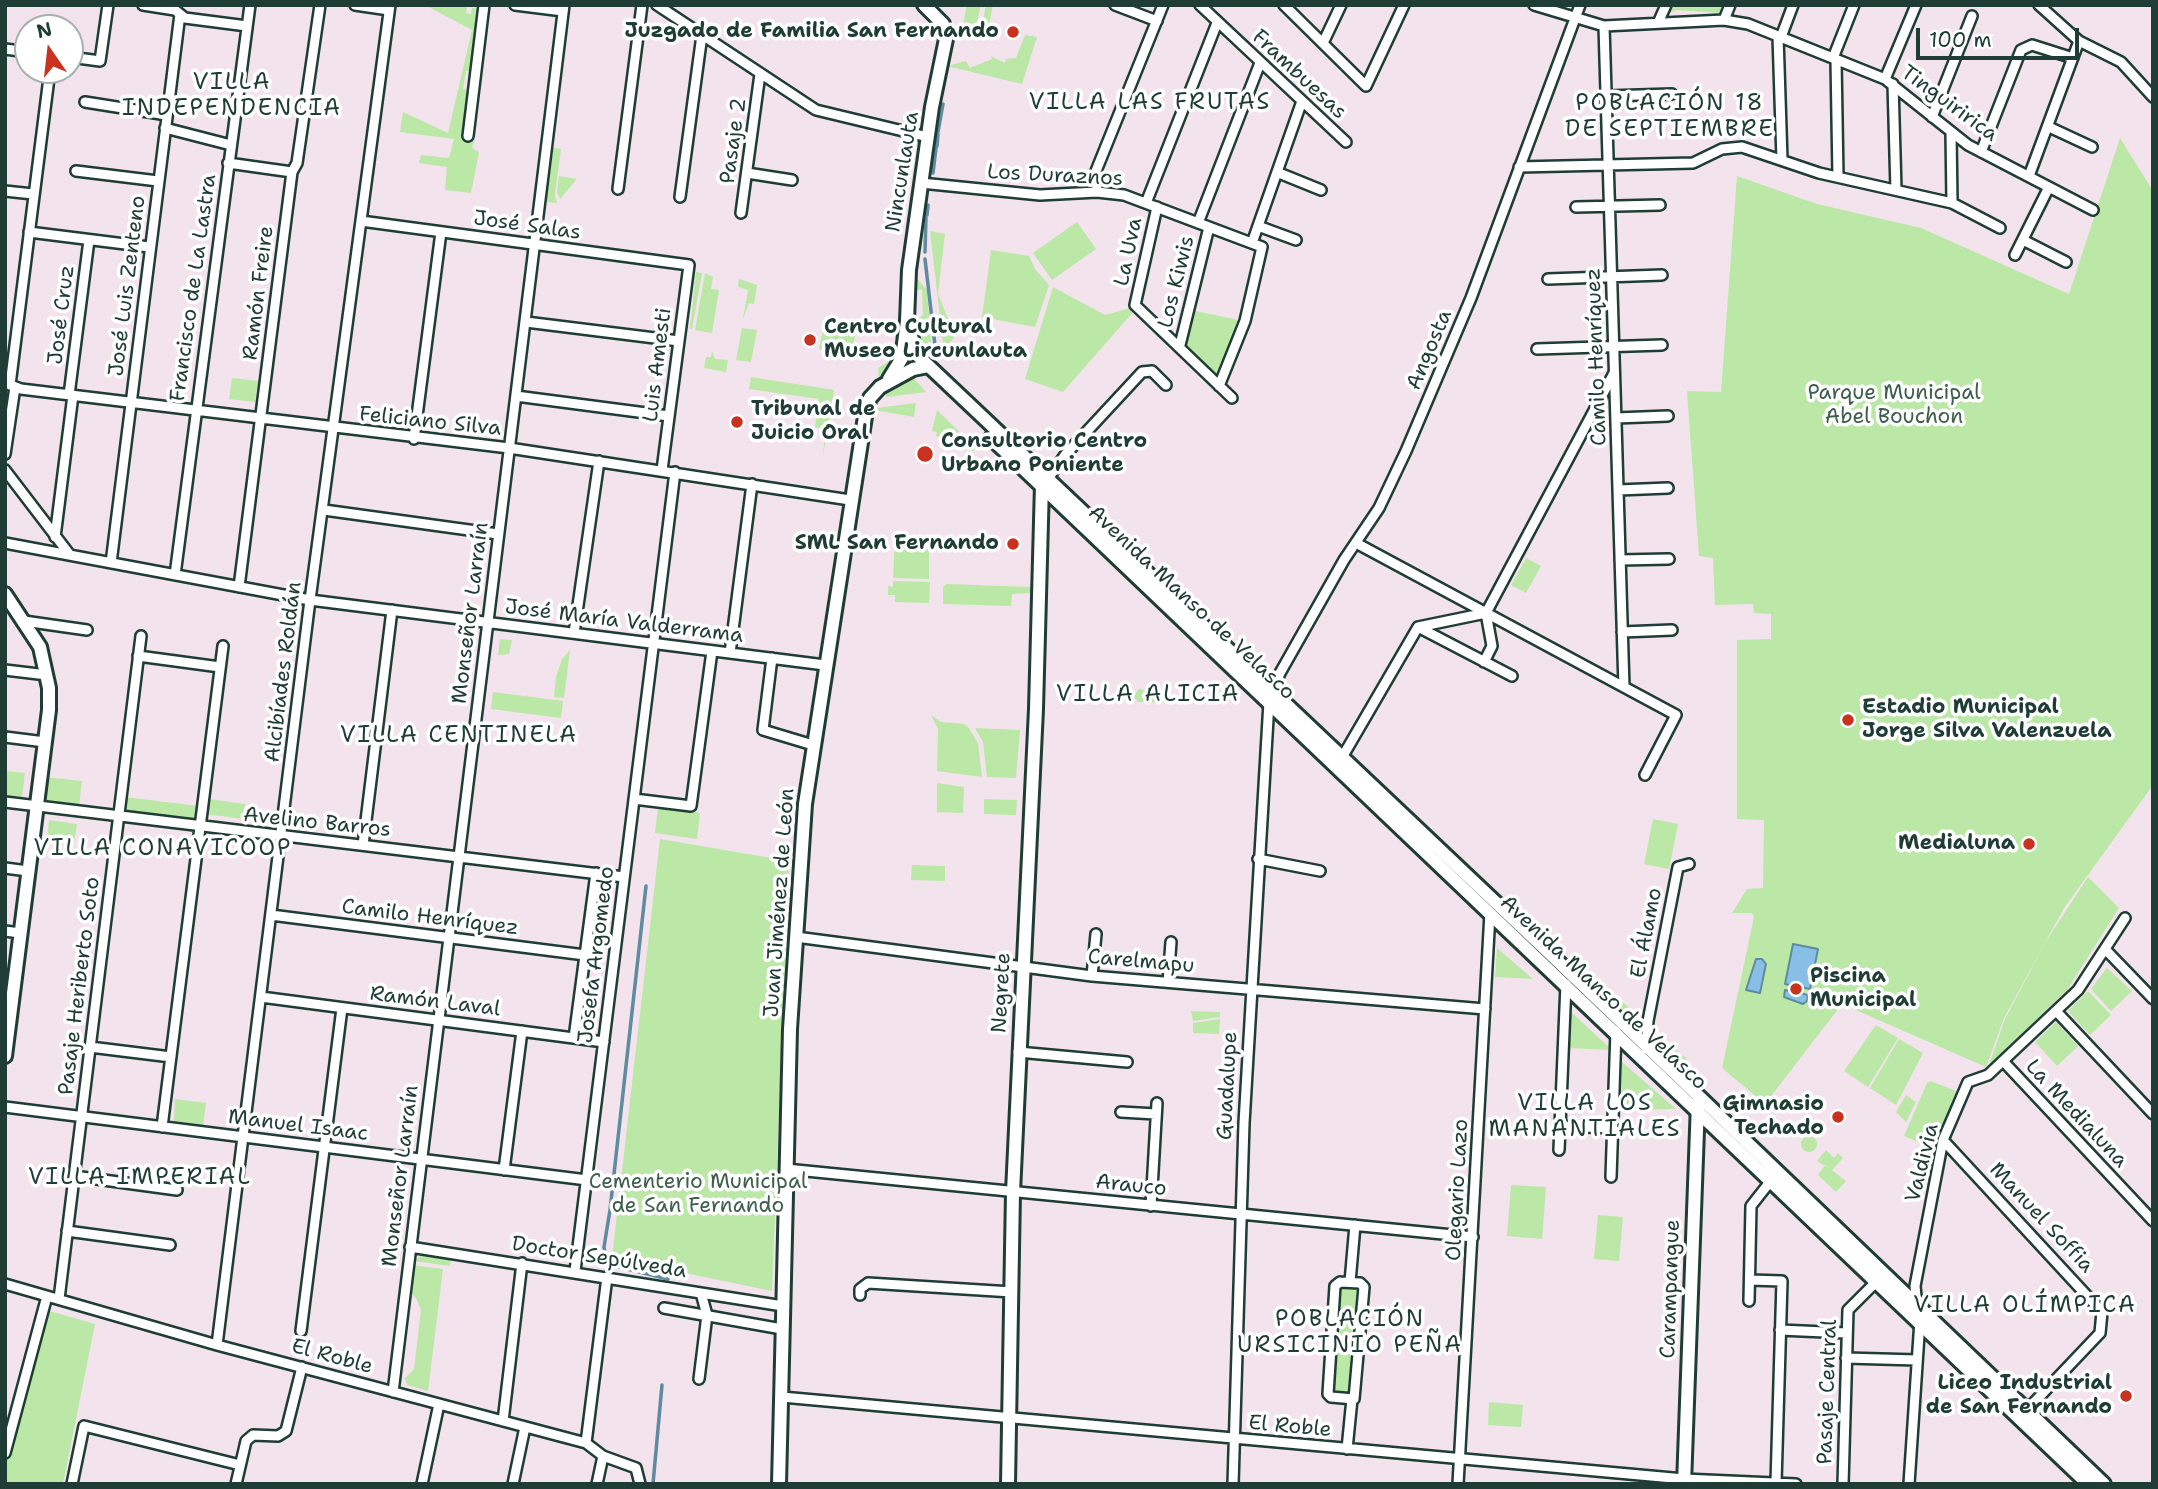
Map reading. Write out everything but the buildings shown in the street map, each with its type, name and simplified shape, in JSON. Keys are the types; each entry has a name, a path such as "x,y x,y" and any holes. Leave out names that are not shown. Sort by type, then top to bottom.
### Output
{"main road":[{"name":"Nincunlauta","path":"916,354 908,321 909,271 928,137 946,39 943,24 924,5"},
{"name":"Juan Jiménez de León","path":"779,1484 786,1169 801,831 850,500 866,411 870,398 894,373 902,358 908,321"},
{"name":"Avenida Manso de Velasco","path":"916,354 924,366 1045,484 1616,1017 1644,1052 1880,1278 1921,1325 2104,1484"},
{"name":"Avenida Manso de Velasco","path":"924,366 1037,469"},
{"path":"880,387 924,366"},
{"name":"Negrete","path":"1008,1484 1013,1192 1021,968 1049,503 1045,484 1037,469"},
{"name":"Avenida Manso de Velasco","path":"1049,503 1270,696"},
{"path":"5,594 40,647 47,675 49,710 20,933 9,995 5,1056"},
{"name":"Avenida Manso de Velasco","path":"1340,762 1490,913 1616,1033 1644,1052"},
{"name":"Carampangue","path":"1684,1481 1698,1103"},
{"name":"Avenida Manso de Velasco","path":"1880,1278 1916,1304 2088,1484"}],"street":[{"path":"84,59 100,61 108,5"},
{"path":"143,5 175,10 185,18 247,26"},
{"name":"Francisco de La Lastra","path":"175,575 250,5"},
{"name":"Ramón Freire","path":"239,587 292,172 297,163 320,5"},
{"path":"355,5 390,8"},
{"path":"468,136 484,5"},
{"path":"515,5 564,8"},
{"path":"618,188 642,5"},
{"path":"657,5 816,110 928,137"},
{"path":"1115,5 1157,21"},
{"path":"1097,192 1096,171 1163,5"},
{"name":"Frambuesas","path":"1200,5 1346,142"},
{"path":"1322,43 1341,5"},
{"path":"1286,6 1366,86 1404,5"},
{"name":"Tinguiririca","path":"1534,5 1574,20 1604,26 1724,20 1741,22 1889,82 1951,132 1981,152 2093,209"},
{"name":"Angosta","path":"1270,696 1356,543 1379,508 1406,452 1458,331 1580,5"},
{"path":"1658,23 1666,5"},
{"path":"1724,20 1730,5"},
{"path":"1782,160 1779,36 1793,5"},
{"path":"1838,177 1835,59 1854,5"},
{"path":"1896,190 1889,82 1916,5"},
{"path":"2039,5 2079,41 2121,62 2153,97"},
{"name":"Alcibíades Roldán","path":"217,1345 310,600 390,8"},
{"name":"Monseñor Larraín","path":"393,1392 457,856 564,8"},
{"name":"José Luis Zenteno","path":"111,563 180,14"},
{"path":"1932,117 1972,16"},
{"name":"La Uva","path":"1146,202 1217,23"},
{"name":"Camilo Henríquez","path":"1604,26 1624,687"},
{"path":"680,197 702,35"},
{"path":"2029,176 2079,41"},
{"path":"1981,152 2021,50 2032,46 2073,58"},
{"name":"Los Kiwis","path":"1198,223 1260,63"},
{"name":"Pasaje 2","path":"741,213 760,74"},
{"path":"5,454 10,385 48,84"},
{"path":"1606,96 1672,94"},
{"path":"1219,386 1245,321 1258,226 1279,173 1302,101"},
{"path":"85,102 167,116"},
{"path":"2049,127 2092,147"},
{"path":"165,128 231,145"},
{"path":"1951,132 1952,203"},
{"path":"1519,167 1698,162 1731,147 1742,147 1838,177 1952,203 2000,228"},
{"path":"228,163 292,172"},
{"path":"76,171 158,181"},
{"path":"747,173 792,180"},
{"path":"1279,173 1321,190"},
{"name":"Los Duraznos","path":"921,183 1040,195 1097,192 1124,195 1257,245"},
{"path":"2015,255 2049,187"},
{"path":"5,191 33,194"},
{"path":"1576,207 1660,205"},
{"name":"La Uva","path":"1157,207 1135,305 1180,345"},
{"name":"José Salas","path":"360,221 689,265"},
{"path":"1258,226 1296,240"},
{"name":"Los Kiwis","path":"1180,345 1209,227"},
{"path":"29,232 149,247"},
{"path":"414,439 441,232"},
{"name":"José Cruz","path":"55,537 89,240"},
{"path":"2023,240 2066,262"},
{"name":"Luis Amesti","path":"662,470 689,265"},
{"path":"1548,279 1662,275"},
{"path":"526,322 679,341"},
{"path":"1180,345 1232,398"},
{"path":"1537,349 1662,345"},
{"path":"1045,484 1065,455 1142,372 1152,371 1166,385"},
{"path":"1484,662 1492,646 1486,613 1615,372"},
{"name":"Feliciano Silva","path":"10,385 334,429 509,448 850,500"},
{"path":"516,396 669,416"},
{"path":"1616,418 1668,416"},
{"path":"574,633 599,461"},
{"path":"5,470 70,555"},
{"path":"653,643 675,472"},
{"path":"730,653 752,484"},
{"path":"1618,490 1668,488"},
{"path":"324,510 498,534"},
{"name":"José María Valderrama","path":"5,543 310,600 825,665"},
{"path":"1356,543 1676,715 1645,775"},
{"path":"1620,560 1669,559"},
{"path":"362,845 392,610"},
{"path":"1340,762 1418,627 1486,613"},
{"path":"24,621 87,630"},
{"path":"1418,627 1512,676"},
{"path":"1622,632 1672,630"},
{"name":"Pasaje Heriberto Soto","path":"59,1299 141,636"},
{"name":"Josefa Argomedo","path":"575,1271 653,643"},
{"path":"162,1126 223,646"},
{"path":"634,799 691,806 712,651"},
{"path":"138,656 220,667"},
{"path":"772,658 763,730 813,745"},
{"path":"5,670 47,675"},
{"name":"Guadalupe","path":"1233,1484 1240,1213 1250,989 1270,696"},
{"path":"5,737 45,742"},
{"name":"Avelino Barros","path":"5,802 624,877"},
{"path":"1258,859 1320,871"},
{"name":"El Álamo","path":"1644,1052 1678,867 1689,864"},
{"path":"5,868 28,871"},
{"path":"574,1038 596,873"},
{"name":"Olegario Lazo","path":"1458,1484 1491,899"},
{"name":"Camilo Henríquez","path":"271,915 585,955"},
{"name":"Valdivia","path":"1909,1484 1921,1325 1915,1286 1943,1140 1968,1082 1988,1075 2078,990 2125,918"},
{"path":"5,931 20,933"},
{"path":"1092,976 1096,934"},
{"name":"Carelmapu","path":"796,936 1092,976 1485,1009"},
{"path":"1168,982 1171,942"},
{"path":"2105,949 2153,999"},
{"path":"1559,1150 1567,970"},
{"name":"Ramón Laval","path":"261,997 604,1042"},
{"path":"301,1331 342,1008"},
{"path":"2056,1011 2153,1114"},
{"path":"1611,1177 1616,1017"},
{"path":"504,1170 522,1031"},
{"path":"90,1047 171,1057"},
{"path":"1018,1052 1127,1062"},
{"name":"La Medialuna","path":"2003,1061 2153,1221"},
{"path":"1151,1206 1157,1102"},
{"name":"Manuel Isaac","path":"5,1107 587,1180"},
{"path":"1121,1112 1156,1114"},
{"path":"1560,1126 1612,1128"},
{"name":"Manuel Soffia","path":"1943,1140 2102,1312 2100,1333 2023,1415"},
{"name":"Arauco","path":"786,1169 1473,1237"},
{"path":"74,1176 177,1190"},
{"path":"1749,1301 1751,1206 1774,1177"},
{"path":"1350,1282 1355,1225"},
{"path":"67,1231 170,1245"},
{"name":"Doctor Sepúlveda","path":"410,1247 783,1306"},
{"path":"503,1421 522,1264"},
{"path":"586,1443 607,1277"},
{"name":"Pasaje Central","path":"1843,1484 1848,1310 1880,1278"},
{"path":"1750,1280 1782,1281 1776,1483"},
{"path":"1340,1282 1350,1282 1360,1283 1364,1287 1357,1396 1352,1399 1331,1397 1328,1394 1335,1286 1340,1282"},
{"path":"860,1295 860,1289 868,1283 1012,1292"},
{"name":"El Roble","path":"5,1284 217,1345 586,1443 603,1457 636,1468 640,1480"},
{"path":"699,1379 707,1315 702,1293"},
{"path":"5,1453 47,1296"},
{"path":"664,1308 782,1329"},
{"path":"1780,1330 1847,1333"},
{"path":"1846,1358 1917,1360"},
{"path":"236,1484 244,1446 253,1435 274,1437 286,1432 302,1367"},
{"name":"El Roble","path":"782,1397 1684,1481 1796,1484"},
{"path":"1347,1449 1352,1399"},
{"path":"422,1484 439,1404"},
{"path":"72,1484 84,1426 240,1465"},
{"path":"513,1484 525,1427"},
{"path":"597,1484 603,1457"}],"green space":[{"path":"425,5 467,7 466,13 471,14 472,8 481,9 474,72 466,71 463,89 471,90 466,137 475,139 472,148 479,152 471,193 445,190 447,167 419,163 421,155 449,158 454,139 400,132 403,112 448,133 472,30"},
{"path":"967,5 981,5 976,26 960,40"},
{"path":"986,5 993,5 988,30 983,29 982,35 969,41 982,25"},
{"path":"1670,5 1724,7 1721,13 1677,10 1670,13"},
{"path":"1025,35 1037,37 1022,84 947,66 966,61 970,68 992,59 991,56 1005,63 1006,59 1016,58"},
{"name":"Parque Municipal Abel Bouchon","path":"2120,138 2153,191 2153,785 2064,908 2004,1018 1986,1067 1842,1004 1765,1104 1722,1068 1754,917 1752,913 1732,913 1747,889 1763,888 1764,820 1737,819 1737,640 1771,639 1771,614 1754,613 1753,604 1715,605 1713,558 1699,556 1687,391 1721,392 1737,176 1817,204 1921,228 2069,294"},
{"path":"553,148 561,149 555,195 557,203 546,202"},
{"path":"559,176 577,179 560,199 557,193"},
{"path":"1077,222 1096,249 1052,280 1033,253"},
{"path":"930,231 945,234 938,294 955,336 944,351"},
{"path":"991,250 1029,256 1035,269 1049,285 1035,327 982,317"},
{"path":"696,272 702,273 690,329"},
{"path":"705,273 713,277 711,289 719,290 712,333 695,330"},
{"path":"915,276 927,290 932,353 920,347 916,331 915,321 923,315 922,289 914,291"},
{"path":"739,279 757,285 754,304 749,303 743,319 748,290 738,287"},
{"path":"1053,287 1105,315 1130,308 1134,311 1063,392 1025,379"},
{"path":"1191,310 1243,321 1218,378 1186,346"},
{"path":"825,321 857,327 851,355 819,349"},
{"path":"889,326 900,331 899,345 895,361 879,380 878,368 893,359 895,354 896,338"},
{"path":"742,328 757,330 751,362 736,360"},
{"path":"712,351 715,359 728,360 726,372 704,368 706,357 711,357"},
{"path":"912,376 926,392 887,397 884,393"},
{"path":"751,377 834,390 823,456 825,429 815,427 819,399 749,389"},
{"path":"232,378 258,381 255,402 229,399"},
{"path":"916,403 914,417 874,410 877,408"},
{"path":"937,410 976,448 973,451 962,449 963,443 957,439 936,436 937,432 932,431"},
{"path":"895,540 929,540 929,579 893,578"},
{"path":"1526,558 1541,566 1526,593 1511,585"},
{"path":"893,581 930,582 929,603 895,602 895,595 888,595 888,586 893,587"},
{"path":"947,584 1031,587 1031,593 1012,594 1011,606 943,604 943,587"},
{"path":"500,639 512,640 509,654 498,655"},
{"path":"570,650 564,698 554,697 556,677 562,659"},
{"path":"1139,689 1158,693 1168,701 1139,702 1133,697"},
{"path":"493,692 563,701 561,718 491,709"},
{"path":"931,715 941,722 964,724 969,728 978,743 982,777 937,771 938,729"},
{"path":"975,728 1020,730 1016,778 987,777 983,742"},
{"path":"5,771 25,773 22,797 5,795"},
{"path":"45,777 82,781 79,806 45,800"},
{"path":"937,783 964,787 963,813 937,812"},
{"path":"125,797 198,806 197,815 193,821 128,813 124,807"},
{"path":"208,799 245,804 243,819 206,814"},
{"path":"984,799 1017,800 1016,815 984,814"},
{"path":"658,808 700,813 697,839 655,833"},
{"path":"1653,819 1678,824 1669,869 1644,864"},
{"path":"49,820 77,824 74,843 47,840"},
{"name":"Cementerio Municipal de San Fernando","path":"660,839 789,861 772,1291 612,1258"},
{"path":"912,865 945,866 945,881 911,880"},
{"path":"2088,877 2119,908 2067,990 1989,1065 2005,1019 2045,943"},
{"path":"1497,948 1533,979 1495,977"},
{"path":"2107,968 2132,991 2111,1011 2091,989"},
{"path":"2088,991 2111,1015 2090,1035 2068,1011"},
{"path":"1612,992 1643,1021 1639,1031 1606,1000"},
{"path":"1191,1011 1220,1012 1220,1017 1193,1021"},
{"path":"1570,1011 1612,1050 1568,1048"},
{"path":"1220,1019 1219,1034 1193,1033 1193,1023"},
{"path":"2056,1022 2078,1046 2057,1066 2035,1042"},
{"path":"1876,1025 1898,1038 1868,1087 1844,1071"},
{"path":"1651,1028 1687,1059 1679,1068 1669,1059 1670,1055 1664,1055 1651,1043"},
{"path":"1899,1039 1923,1053 1896,1105 1870,1088"},
{"path":"1622,1062 1676,1109 1621,1110"},
{"path":"1931,1081 1956,1091 1933,1148 1904,1136 1927,1083"},
{"path":"1906,1095 1916,1102 1906,1122 1896,1112"},
{"path":"175,1099 206,1103 203,1125 174,1121"},
{"path":"1809,1136 1815,1138 1815,1150 1809,1152 1803,1150 1801,1144 1803,1138"},
{"path":"1826,1150 1834,1158 1838,1153 1843,1158 1832,1170 1817,1161"},
{"path":"1825,1165 1846,1181 1836,1192 1818,1175"},
{"path":"1511,1185 1546,1187 1542,1239 1507,1236"},
{"path":"1598,1215 1623,1217 1619,1261 1594,1259"},
{"path":"422,1255 451,1259 450,1266 414,1261"},
{"path":"412,1265 443,1269 428,1391 407,1385 405,1378 414,1369 421,1310 416,1298 409,1291"},
{"path":"1341,1285 1360,1288 1349,1395 1333,1391"},
{"path":"46,1310 95,1324 63,1484 5,1484 5,1466"},
{"path":"1489,1402 1523,1405 1521,1427 1488,1425"}],"water":[{"path":"1793,944 1818,949 1810,989 1785,984"},
{"path":"1756,959 1762,959 1766,964 1760,993 1746,990"},
{"path":"1785,990 1808,995 1807,1001 1803,1004 1784,997"}],"waterway":[{"path":"938,132 943,104"},
{"path":"937,146 938,134"},
{"path":"933,173 936,148"},
{"path":"927,215 928,205"},
{"path":"925,252 926,218"},
{"path":"925,259 936,354"},
{"path":"646,886 604,1247 607,1264 668,1279"},
{"path":"653,1484 662,1385"}],"place":[{"name":"Juzgado de Familia San Fernando","path":"1013,32"},
{"name":"Centro Cultural Museo Lircunlauta","path":"810,340"},
{"name":"Tribunal de Juicio Oral","path":"737,422"},
{"name":"Consultorio Centro Urbano Poniente","path":"925,454"},
{"name":"SML San Fernando","path":"1013,544"},
{"name":"Estadio Municipal Jorge Silva Valenzuela","path":"1848,720"},
{"name":"Medialuna","path":"2029,844"},
{"name":"Piscina Municipal","path":"1796,989"},
{"name":"Gimnasio Techado","path":"1838,1117"},
{"name":"Liceo Industrial de San Fernando","path":"2126,1396"}],"district":[{"name":"VILLA INDEPENDENCIA","path":"232,96"},
{"name":"VILLA LAS FRUTAS","path":"1150,103"},
{"name":"POBLACIÓN 18 DE SEPTIEMBRE","path":"1670,117"},
{"name":"VILLA ALICIA","path":"1148,695"},
{"name":"VILLA CENTINELA","path":"459,736"},
{"name":"VILLA CONAVICOOP","path":"163,849"},
{"name":"VILLA LOS MANANTIALES","path":"1585,1117"},
{"name":"VILLA IMPERIAL","path":"140,1178"},
{"name":"VILLA OLÍMPICA","path":"2025,1306"},
{"name":"POBLACIÓN URSICINIO PEÑA","path":"1350,1333"}]}
